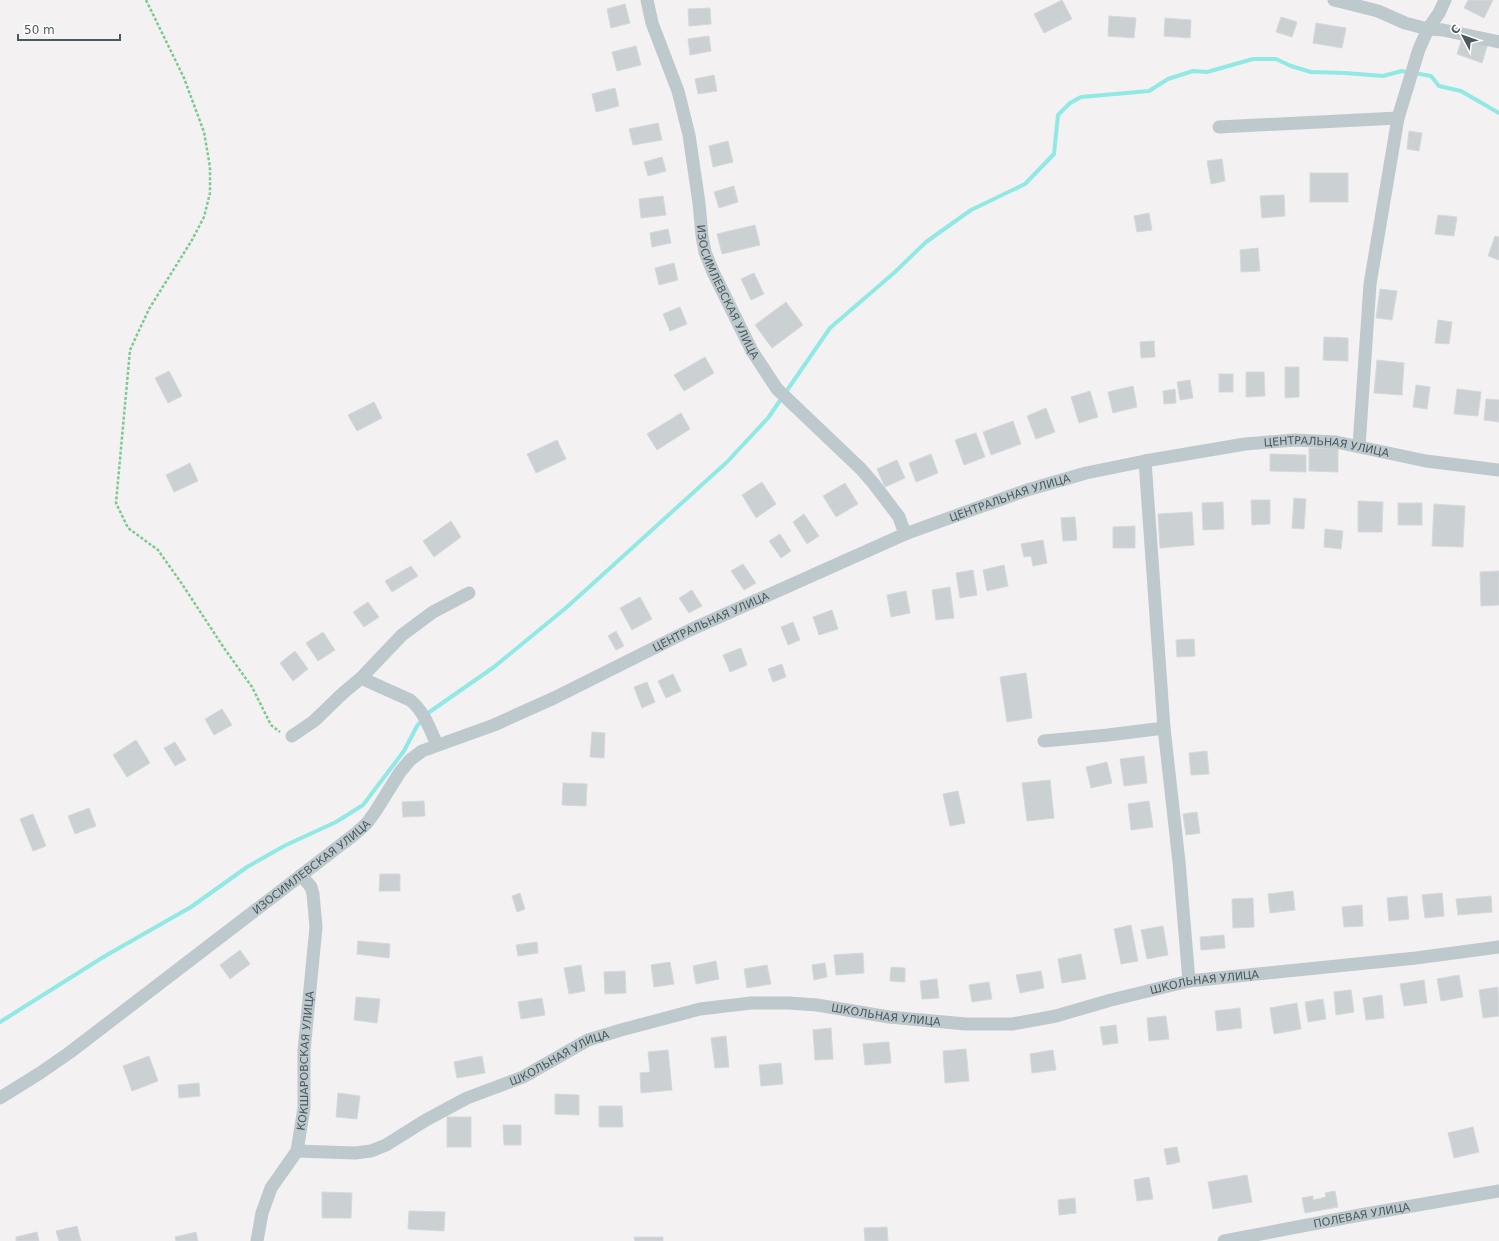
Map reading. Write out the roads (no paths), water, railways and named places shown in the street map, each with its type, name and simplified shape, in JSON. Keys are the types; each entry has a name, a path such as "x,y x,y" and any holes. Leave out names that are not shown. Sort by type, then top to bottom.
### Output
{"street":[{"name":"ИЗОСИМЛЕВСКАЯ УЛИЦА","path":"648,0 652,23 680,98 689,135 699,203 702,236 705,252 713,272 752,351 777,389 874,484 899,517 906,534"},
{"path":"1334,0 1378,11 1405,23 1428,29 1443,30 1499,42"},
{"path":"1359,446 1370,284 1398,118 1419,49 1428,29 1439,13 1444,0"},
{"path":"1220,127 1398,118"},
{"name":"ЦЕНТРАЛЬНАЯ УЛИЦА","path":"554,698 690,630 906,534 1028,490 1086,473 1145,461 1245,444 1295,440 1336,442 1426,461 1499,470"},
{"path":"1145,461 1164,728 1179,862 1189,981"},
{"path":"292,736 314,721 361,678 402,635 433,612 469,593"},
{"path":"361,678 410,700 415,704 428,722 437,745"},
{"name":"ИЗОСИМЛЕВСКАЯ УЛИЦА","path":"0,1098 40,1073 69,1052 355,834 367,823 400,772 410,760 437,745 494,725 554,698"},
{"path":"1044,740 1108,735 1164,728"},
{"name":"КОКШАРОВСКАЯ УЛИЦА","path":"257,1241 262,1213 271,1188 297,1151 304,1108 304,1051 316,927 313,894 311,887 301,874"},
{"name":"ШКОЛЬНАЯ УЛИЦА","path":"297,1151 355,1153 371,1150 386,1144 467,1098 523,1077 588,1040 700,1009 751,1003 790,1003 889,1017 966,1024 1012,1024 1056,1016 1111,1000 1189,981 1416,958 1499,947"},
{"name":"ПОЛЕВАЯ УЛИЦА","path":"1224,1241 1360,1215 1499,1191"}],"waterway":[{"path":"0,1022 105,956 191,907 247,867 286,845 336,822 363,805 404,751 417,726 428,713 494,667 567,607 727,462 768,418 830,328 895,272 926,242 971,210 1025,184 1054,154 1058,115 1070,103 1081,97 1149,91 1168,79 1193,71 1207,72 1253,59 1276,59 1291,66 1311,72 1383,76 1402,71 1431,76 1439,86 1461,91 1499,113"}]}
